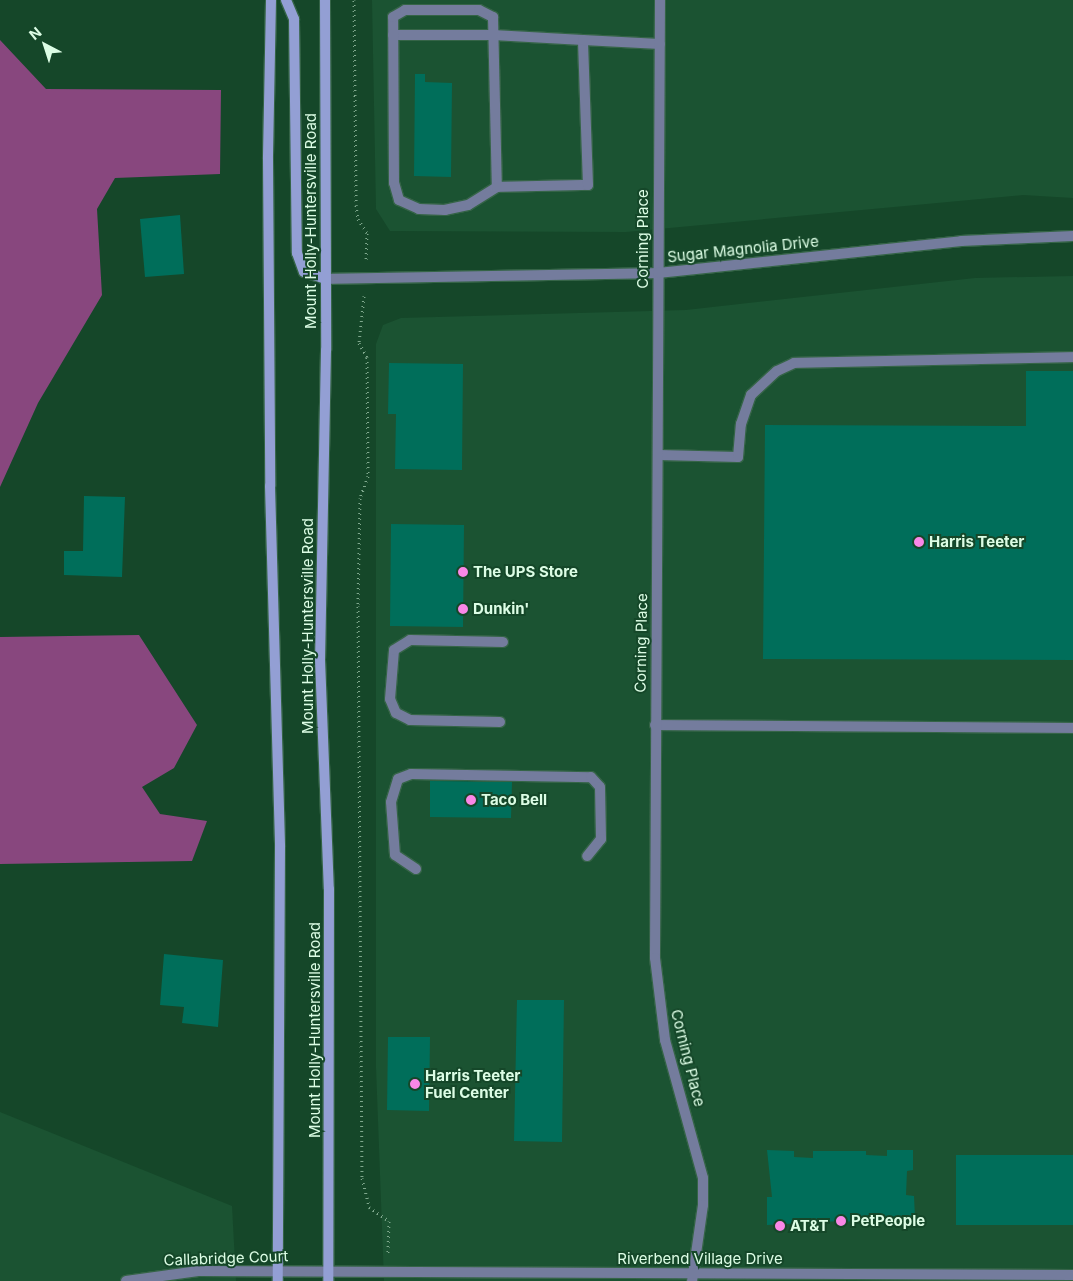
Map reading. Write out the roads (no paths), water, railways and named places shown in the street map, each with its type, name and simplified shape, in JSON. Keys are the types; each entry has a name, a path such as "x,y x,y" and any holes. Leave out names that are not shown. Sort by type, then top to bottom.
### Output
{"main road":[{"path":"271,0 268,169 270,486 280,847 279,1276"},
{"path":"286,0 294,19 297,253 304,272 325,279"},
{"name":"Mount Holly-Huntersville Road","path":"325,0 325,279 320,659 329,889 328,1276"}],"street":[{"name":"Corning Place","path":"660,0 659,455 654,724 654,958 665,1040 702,1178 703,1205 693,1277"},
{"path":"497,186 493,18 470,10 405,10 393,17 394,183 399,200 419,209 445,210 468,205 497,186 588,185 584,40"},
{"path":"393,35 493,35 660,44"},
{"name":"Sugar Magnolia Drive","path":"325,279 658,273 961,241 1073,236"},
{"path":"659,455 738,456 741,424 751,395 777,371 794,363 1073,357"},
{"path":"500,722 410,720 396,713 390,700 392,655 394,650 410,640 503,642"},
{"path":"654,724 1073,728"},
{"path":"416,869 395,855 391,802 398,779 411,774 591,777 600,787 600,839 586,856"},
{"name":"Callabridge Court","path":"126,1281 198,1271 279,1276 328,1276"},
{"name":"Riverbend Village Drive","path":"328,1276 1073,1275"}],"place":[{"name":"Harris Teeter","path":"919,542"},
{"name":"The UPS Store","path":"463,572"},
{"name":"Dunkin'","path":"463,609"},
{"name":"Taco Bell","path":"471,800"},
{"name":"Harris Teeter Fuel Center","path":"415,1084"},
{"name":"PetPeople","path":"841,1221"},
{"name":"AT&T","path":"780,1226"}]}
